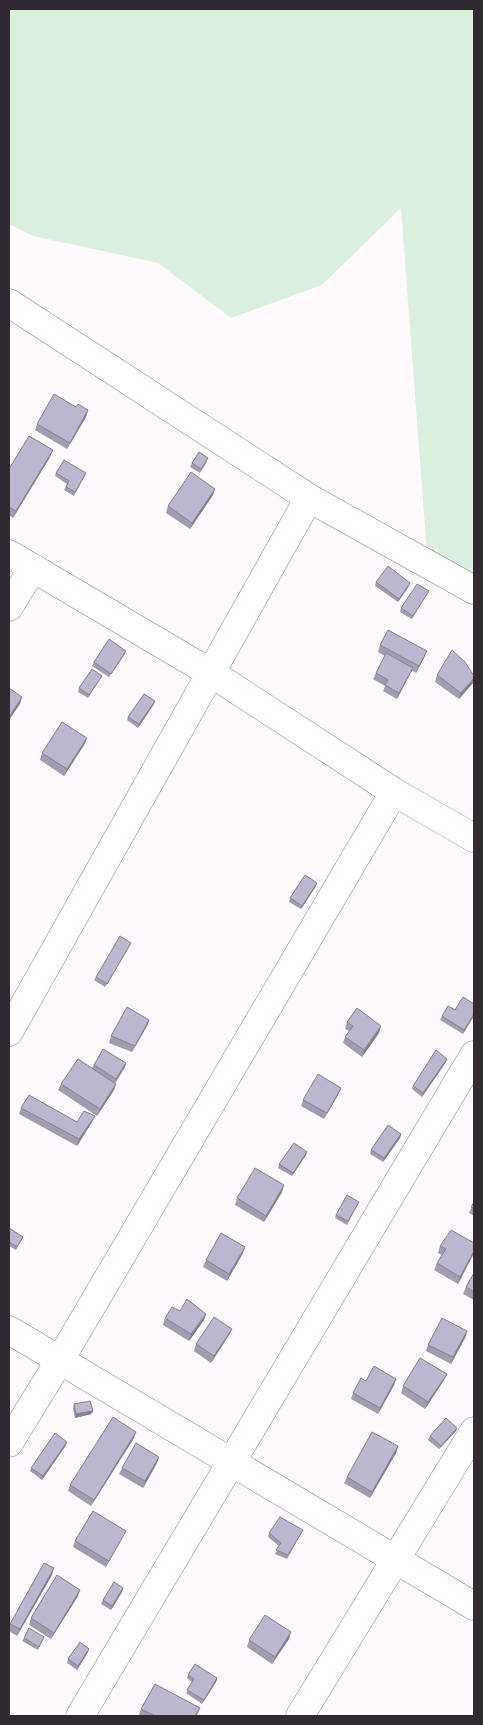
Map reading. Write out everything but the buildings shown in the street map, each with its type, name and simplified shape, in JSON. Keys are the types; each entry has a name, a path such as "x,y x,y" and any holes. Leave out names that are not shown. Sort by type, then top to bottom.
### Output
{"street":[{"path":"9,304 309,498 474,590"},
{"path":"9,1032 309,498"},
{"path":"9,554 211,673 394,792 474,838"},
{"path":"9,607 33,568"},
{"path":"9,1443 60,1360 394,792"},
{"path":"80,1716 474,1056"},
{"path":"9,1330 474,1606"},
{"path":"300,1716 474,1431"}],"green space":[{"path":"9,9 474,9 474,581 427,554 401,208 322,285 231,318 158,263 33,236 9,224"}]}
